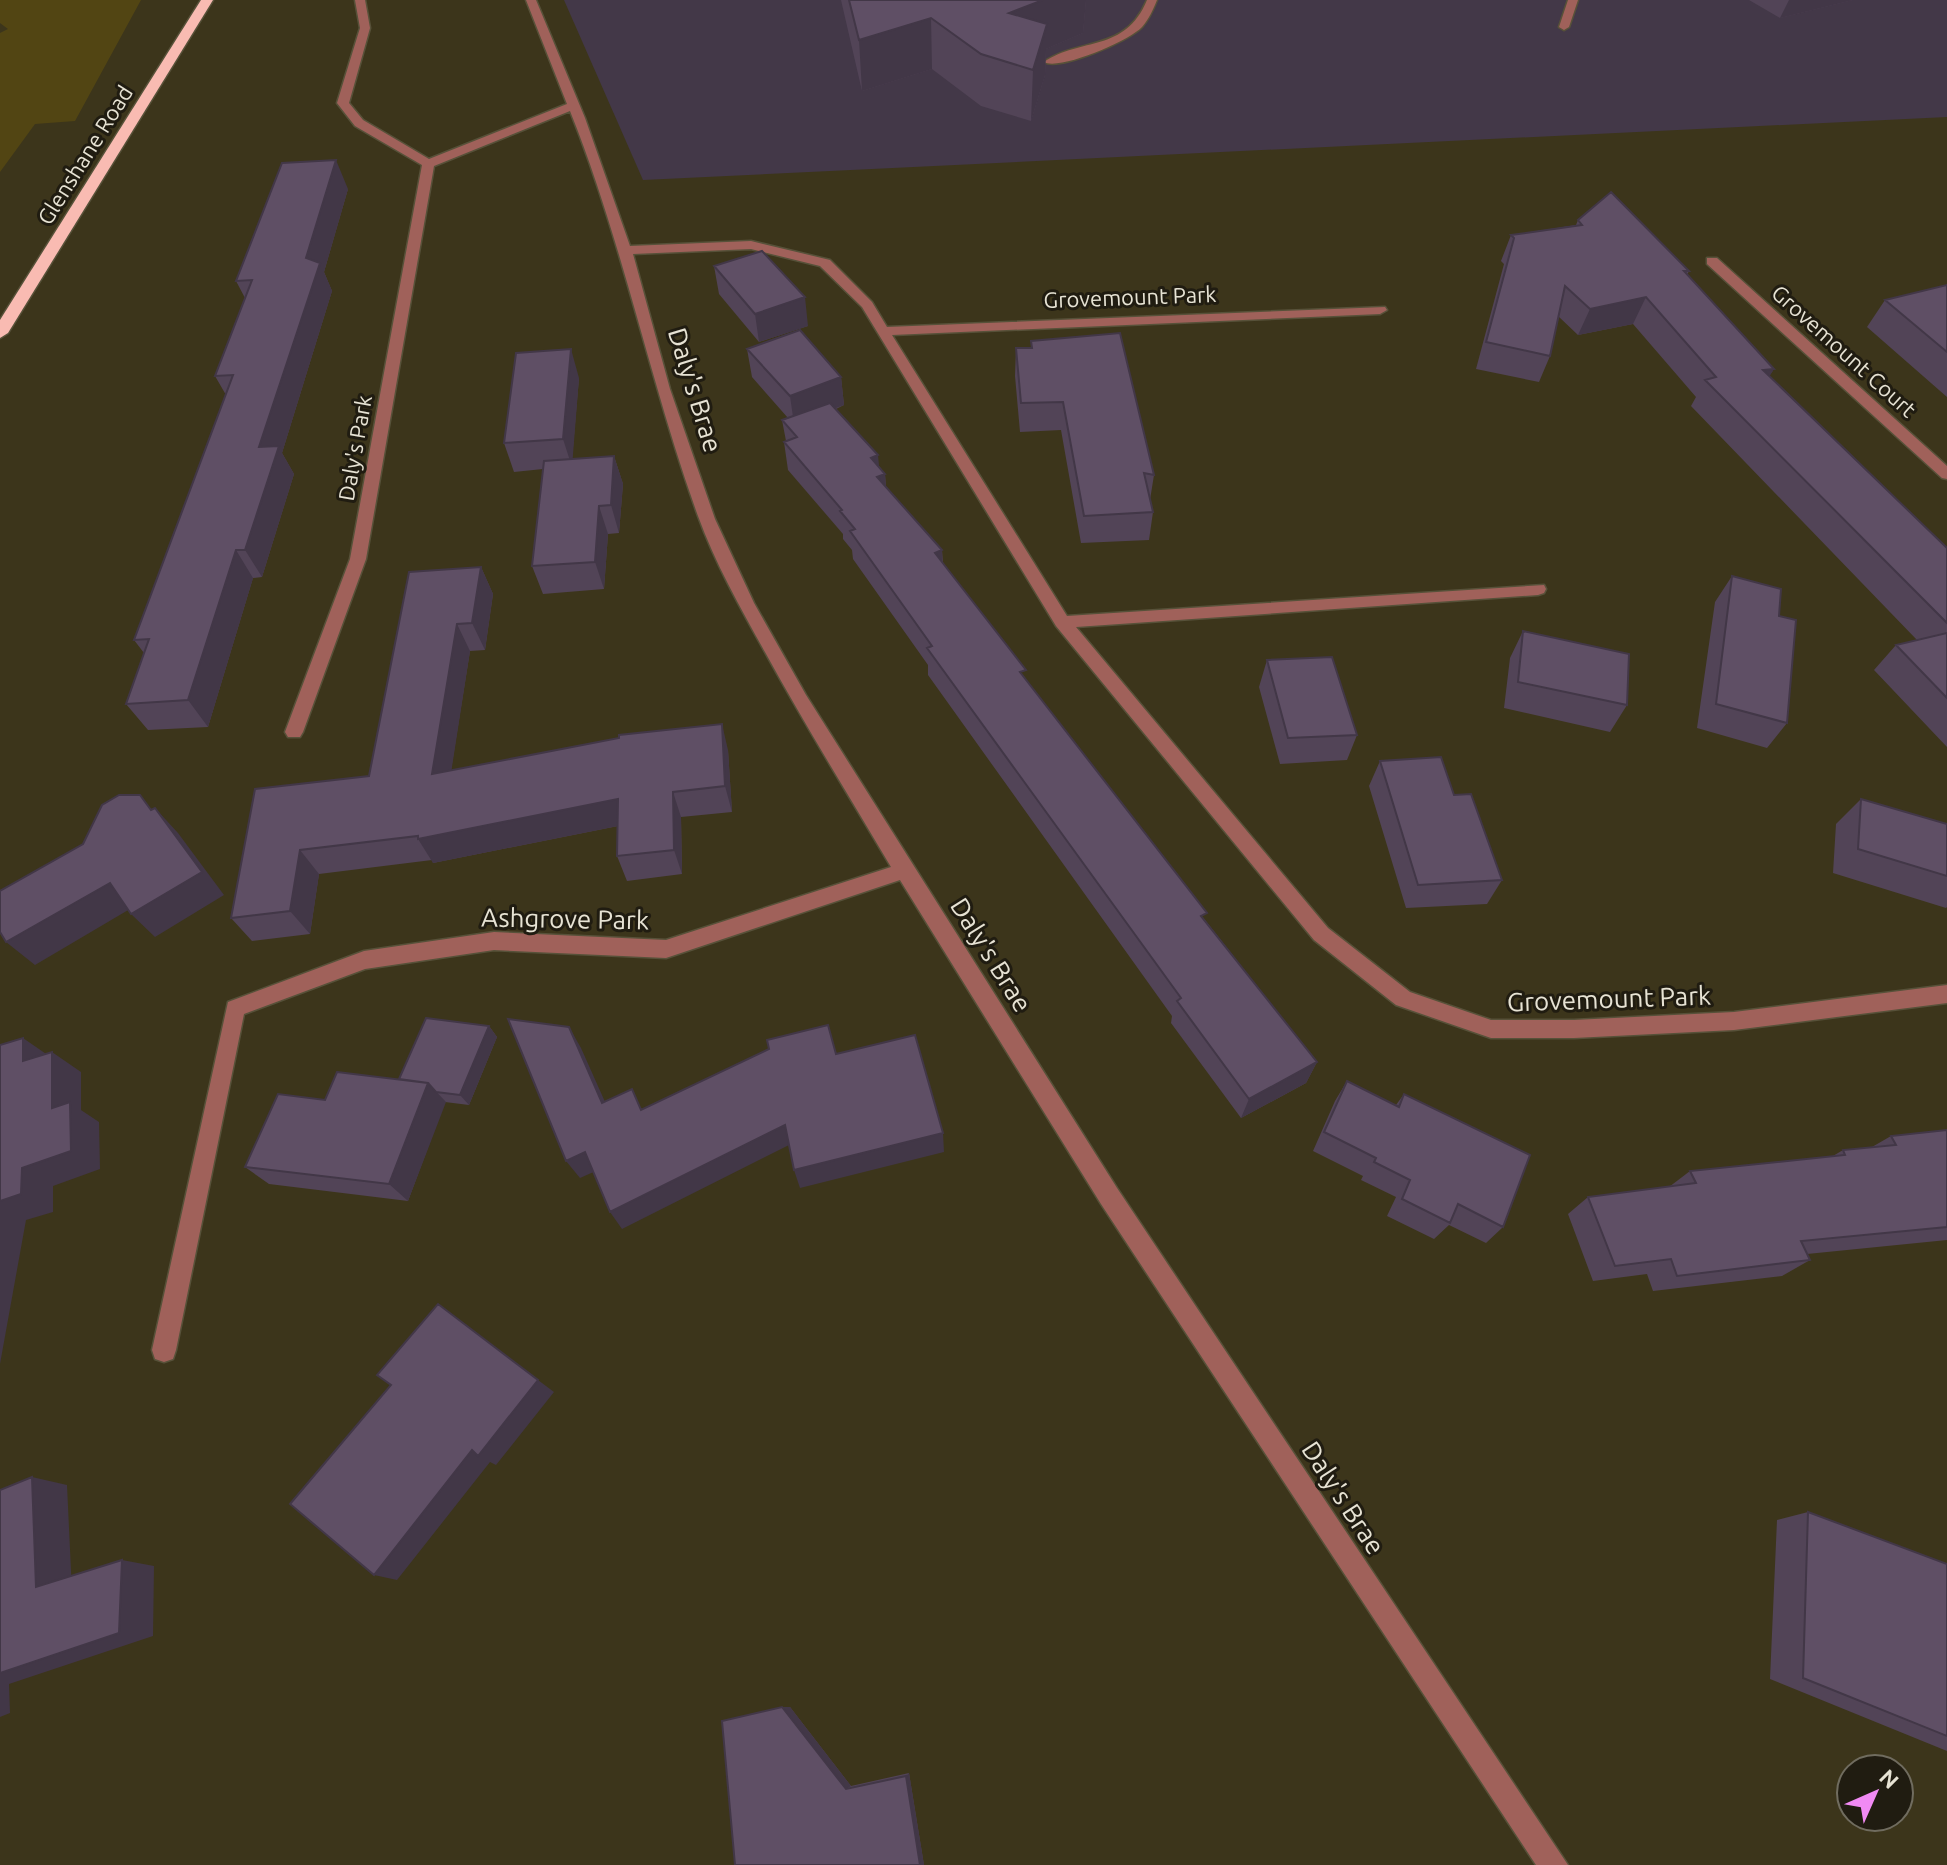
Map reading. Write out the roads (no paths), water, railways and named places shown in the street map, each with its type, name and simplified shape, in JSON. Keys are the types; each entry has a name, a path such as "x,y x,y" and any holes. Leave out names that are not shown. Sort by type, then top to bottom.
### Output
{"highway":[{"name":"Glenshane Road","path":"0,333 207,0"}],"street":[{"path":"360,0 365,28 343,103 359,123 428,164 574,105"},
{"name":"Daly's Brae","path":"531,0 574,105 625,250 663,389 707,519 746,603 800,700 904,871 1109,1196 1553,1865"},
{"path":"1050,62 1109,42 1138,28 1149,12 1152,0"},
{"path":"1564,27 1573,0"},
{"name":"Daly's Park","path":"294,732 358,559 428,164"},
{"name":"Grovemount Park","path":"625,250 751,245 825,263 867,305 1062,622 1321,934 1403,999 1491,1029 1574,1029 1734,1021 1947,994"},
{"name":"Grovemount Court","path":"1712,261 1947,474"},
{"name":"Grovemount Park","path":"883,331 1380,310"},
{"path":"1062,622 1538,589"},
{"name":"Ashgrove Park","path":"164,1350 235,1008 364,960 494,941 666,949 904,871"}]}
